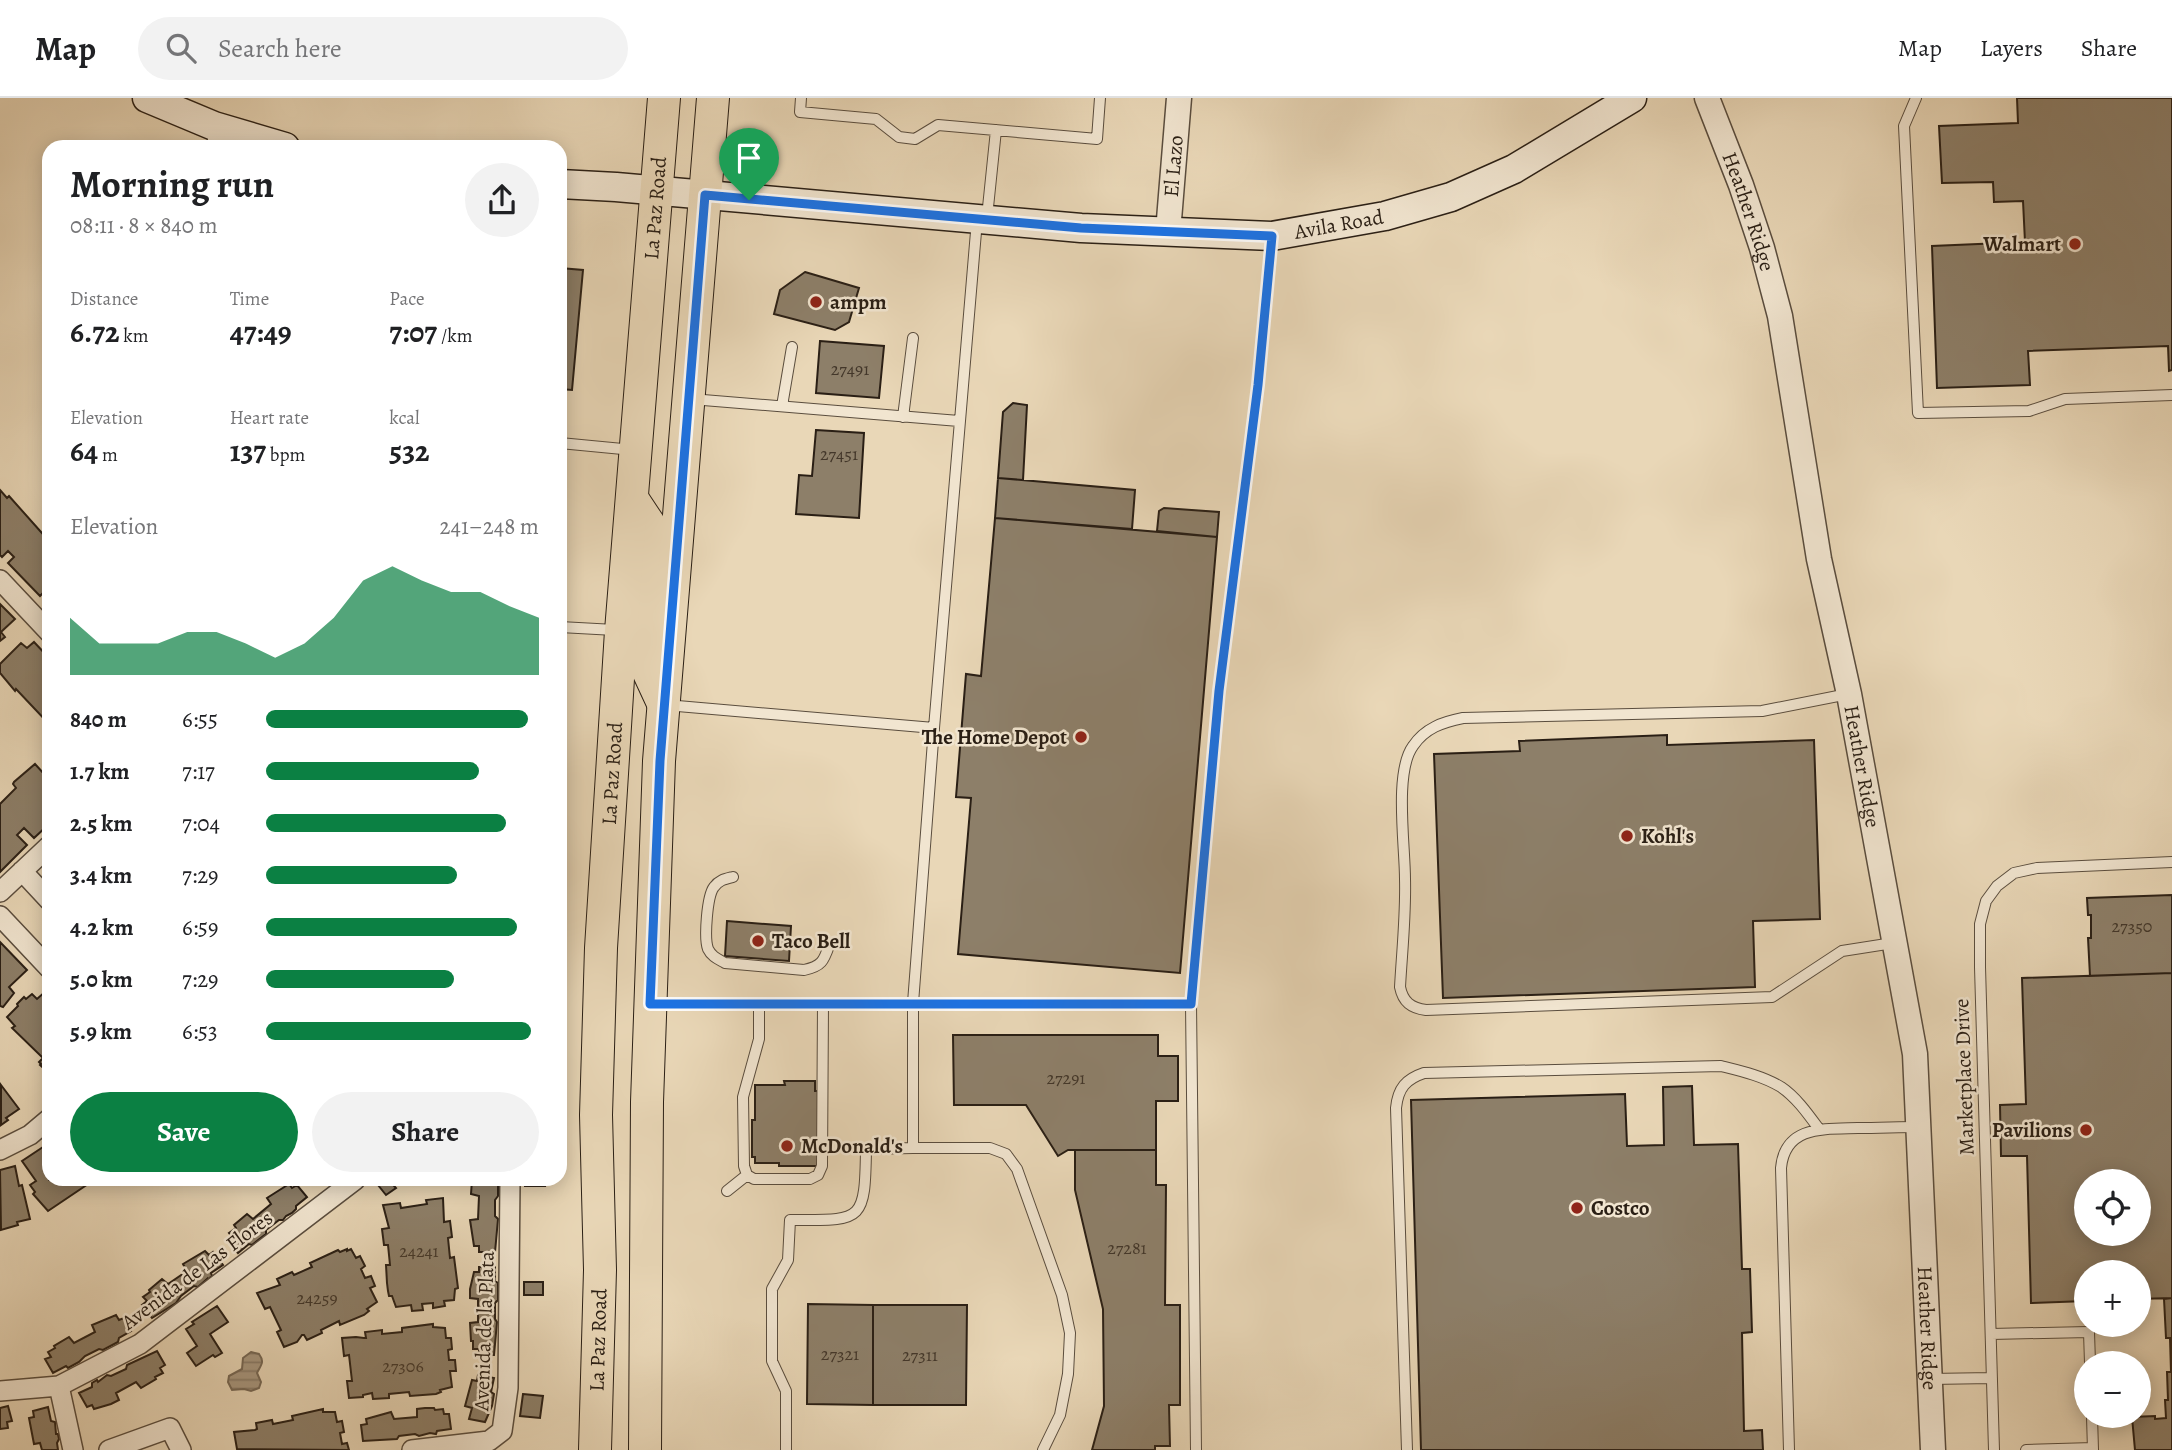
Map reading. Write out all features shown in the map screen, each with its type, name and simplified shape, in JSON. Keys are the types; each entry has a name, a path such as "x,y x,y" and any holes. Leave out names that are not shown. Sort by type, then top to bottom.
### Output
{"main road":[{"path":"147,98 213,136 239,140"},
{"name":"La Paz Road","path":"595,1450 600,1270 596,1115 600,948 621,631 664,98"},
{"path":"645,1450 647,1116 654,877 664,704 713,98"},
{"name":"Avila Road","path":"567,185 1081,228 1272,236 1385,216 1451,197 1514,169 1632,98"},
{"path":"632,499 649,524 651,544 643,660 664,704"}],"street":[{"name":"El Lazo","path":"1168,232 1179,98"},
{"name":"Heather Ridge","path":"1707,98 1762,248 1780,316 1819,559 1849,694 1915,1054 1933,1450"},
{"path":"0,580 42,625"},
{"path":"0,892 42,852"},
{"path":"22,871 42,892"},
{"path":"0,916 42,961"},
{"path":"0,1150 30,1135 42,1125"},
{"name":"Avenida de Las Flores","path":"59,1386 140,1344 347,1186"},
{"name":"Avenida de la Plata","path":"412,1450 489,1441 502,1432 508,1388 510,1186"},
{"path":"0,1391 59,1386 73,1450"},
{"path":"109,1450 170,1428 181,1450"}],"lane":[{"path":"801,98 800,112 876,119 899,138 915,139 938,125 1097,139 1100,98"},
{"path":"1916,98 1904,126 1918,413 2029,411 2065,399 2172,395"},
{"path":"913,1148 913,1003 959,421 982,220 996,130"},
{"path":"1196,1450 1191,1004 1219,691 1258,385 1272,236"},
{"path":"903,417 914,338"},
{"path":"782,406 792,348"},
{"path":"690,398 959,421"},
{"path":"567,444 635,450"},
{"path":"567,627 621,631"},
{"path":"1849,694 1762,711 1463,718 1443,722 1427,730 1412,746 1404,763 1402,782 1405,881 1400,988 1407,1003 1426,1010 1772,997 1842,951 1895,943"},
{"path":"664,704 934,728"},
{"name":"Marketplace Drive","path":"1994,1450 1980,956 1980,924 1986,901 1997,886 2014,873 2037,868 2172,862"},
{"path":"733,877 722,879 710,894 706,938 708,949 715,958 725,963 804,970 816,967 824,960 830,943"},
{"path":"650,1004 1191,1004"},
{"path":"760,1004 760,1039 743,1097 744,1166 747,1175 754,1179 810,1179 818,1175 822,1166 823,1004"},
{"path":"1407,1450 1396,1108 1398,1096 1410,1077 1424,1073 1721,1066 1781,1087 1802,1107 1819,1129"},
{"path":"1789,1450 1782,1156 1797,1137 1819,1129 1920,1127"},
{"path":"786,1450 786,1391 772,1360 772,1289 788,1260 790,1220 836,1220 851,1216 861,1206 866,1190 866,1149 913,1148 990,1148 1006,1154 1017,1169 1062,1295 1070,1333 1068,1374 1060,1415 1043,1450"},
{"path":"727,1191 747,1175"},
{"path":"1991,1334 2089,1332 2090,1351"},
{"path":"1930,1379 1992,1378"},
{"path":"2026,1450 2093,1449 2092,1428"}],"shaded area":[{"path":"251,1352 259,1354 262,1359 257,1373 261,1382 259,1388 251,1391 232,1390 228,1382 229,1376 242,1369 243,1358"}],"building":[{"name":"Walmart","path":"2017,98 2172,98 2172,370 2169,371 2168,346 2028,351 2030,385 1937,388 1932,246 2025,242 2023,201 1994,202 1993,182 1942,183 1939,126 2018,123"},
{"path":"567,269 583,270 572,390 567,390"},
{"name":"ampm","path":"805,272 859,288 849,322 835,330 774,314 780,290"},
{"path":"820,341 884,346 879,398 816,393"},
{"path":"1013,403 1027,405 1023,480 998,478 1003,412"},
{"path":"816,430 864,433 859,518 796,514 799,475 812,476"},
{"path":"998,478 1135,490 1132,529 995,518"},
{"path":"0,490 7,498 9,496 42,533 42,594 40,596 8,563 14,557 8,551 2,557"},
{"path":"1164,508 1219,512 1217,537 1157,531 1159,511"},
{"name":"The Home Depot","path":"995,518 1217,537 1180,973 958,954 971,798 956,797 966,674 981,676"},
{"path":"0,604 15,619 1,632 5,637 0,641"},
{"path":"34,642 42,651 42,717 0,673 0,664 21,643 27,648"},
{"name":"Kohl's","path":"1667,735 1667,745 1814,740 1820,919 1753,921 1755,987 1443,998 1434,754 1520,751 1519,741"},
{"path":"35,764 42,772 42,831 34,838 24,828 17,835 27,845 0,872 0,804 16,788 14,782"},
{"path":"2172,895 2172,973 2090,976 2088,938 2091,938 2091,915 2088,915 2087,898"},
{"name":"Taco Bell","path":"727,921 791,926 789,961 725,956"},
{"path":"0,942 27,970 9,987 14,993 3,1007 0,1006"},
{"name":"Pavilions","path":"2172,973 2172,1298 2151,1299 2151,1260 2074,1260 2074,1301 2031,1303 2027,1156 2001,1156 2000,1105 2026,1104 2022,978"},
{"path":"32,994 37,999 42,995 42,1057 12,1028 15,1026 7,1017 24,997 26,999"},
{"path":"953,1035 1158,1035 1158,1056 1178,1056 1178,1101 1156,1101 1156,1150 1068,1150 1058,1156 1026,1105 954,1105"},
{"path":"784,1081 815,1081 815,1091 820,1091 818,1166 755,1163 755,1157 752,1157 755,1085 785,1085"},
{"path":"1,1085 19,1109 1,1125"},
{"name":"Costco","path":"1692,1086 1694,1145 1738,1144 1742,1269 1750,1269 1752,1332 1742,1333 1744,1431 1762,1430 1763,1450 1421,1450 1411,1100 1625,1094 1627,1146 1664,1145 1663,1087"},
{"path":"42,1148 42,1186 85,1186 48,1211 33,1194 35,1192 30,1185 36,1181 22,1161"},
{"path":"1075,1150 1156,1150 1156,1185 1166,1185 1165,1305 1180,1305 1180,1405 1169,1405 1170,1446 1155,1446 1155,1450 1092,1450 1104,1406 1103,1309 1075,1190"},
{"path":"15,1166 30,1219 1,1230 0,1170"},
{"path":"286,1186 298,1186 307,1197 292,1213 279,1220 266,1230 266,1234 238,1253 228,1241 232,1237 229,1233 247,1214 253,1219 271,1204 267,1198"},
{"path":"379,1186 394,1186 396,1188 386,1195"},
{"path":"472,1186 498,1186 495,1200 495,1216 498,1219 495,1252 479,1252 479,1246 474,1246 470,1220 478,1219 479,1196 471,1194"},
{"path":"443,1198 444,1222 450,1221 450,1258 454,1257 458,1288 455,1289 454,1300 444,1301 445,1306 433,1308 433,1303 422,1304 423,1310 412,1311 411,1305 396,1307 388,1291 386,1265 390,1265 388,1245 384,1245 382,1229 389,1228 383,1205 400,1203 401,1208 427,1204 426,1200"},
{"path":"351,1249 356,1258 360,1256 365,1266 361,1269 365,1278 371,1276 375,1286 370,1288 377,1302 367,1309 369,1311 364,1315 340,1325 339,1321 307,1340 302,1335 297,1342 284,1347 277,1332 281,1330 270,1307 265,1309 257,1293 280,1285 277,1279 292,1272 294,1275 312,1267 310,1263 338,1250 340,1252"},
{"path":"205,1251 209,1255 213,1252 223,1265 198,1287 194,1286 176,1303 152,1318 142,1305 147,1301 143,1297 162,1279 168,1284 187,1271 183,1264"},
{"path":"479,1267 495,1267 495,1281 498,1283 494,1355 479,1355 479,1349 473,1349 471,1341 470,1323 478,1322 478,1299 470,1298 470,1289 474,1272 479,1272"},
{"path":"524,1282 543,1282 543,1295 524,1295"},
{"path":"2172,1298 2172,1450 2135,1450 2133,1428 2151,1428 2151,1416 2155,1416 2155,1419 2166,1418 2167,1372 2171,1372 2170,1338 2166,1338 2164,1299"},
{"path":"808,1304 873,1305 873,1405 807,1404"},
{"path":"873,1305 967,1305 966,1405 873,1405"},
{"path":"217,1306 228,1322 210,1334 222,1353 215,1357 213,1355 196,1366 187,1353 197,1346 186,1329"},
{"path":"116,1315 119,1320 124,1318 131,1331 119,1338 118,1342 53,1373 45,1359 51,1357 48,1352 55,1348 54,1346 69,1337 74,1343 95,1332 92,1325"},
{"path":"433,1324 433,1327 445,1328 446,1338 451,1338 449,1360 455,1360 456,1371 450,1371 452,1387 436,1394 410,1396 409,1392 373,1399 372,1393 349,1398 347,1381 352,1381 349,1355 344,1356 342,1338 366,1338 365,1332 402,1332 402,1328"},
{"path":"157,1351 165,1365 160,1368 163,1373 155,1377 156,1379 141,1388 136,1382 116,1393 119,1400 111,1404 94,1409 92,1405 87,1407 79,1393 92,1387 92,1383 97,1380 98,1382 107,1375 111,1376 126,1369 127,1365"},
{"path":"478,1375 494,1378 492,1406 485,1422 469,1419 472,1408 465,1406 472,1380 477,1381"},
{"path":"523,1394 543,1396 540,1418 520,1416"},
{"path":"8,1406 12,1421 7,1422 8,1428 0,1429 0,1408"},
{"path":"48,1407 58,1434 58,1450 42,1450 40,1443 34,1444 29,1418 34,1417 33,1411"},
{"path":"323,1409 323,1412 335,1412 337,1422 342,1421 342,1444 347,1443 349,1450 237,1449 234,1432 255,1430 256,1423 272,1420 273,1424 293,1420 292,1416"},
{"path":"417,1409 443,1409 444,1414 449,1414 451,1429 437,1431 436,1434 363,1441 361,1425 367,1424 366,1419 391,1412 394,1419 417,1417"}],"place":[{"name":"Walmart","path":"2075,244"},
{"name":"ampm","path":"816,302"},
{"name":"The Home Depot","path":"1081,737"},
{"name":"Kohl's","path":"1627,836"},
{"name":"Taco Bell","path":"758,941"},
{"name":"Pavilions","path":"2086,1130"},
{"name":"McDonald's","path":"787,1146"},
{"name":"Costco","path":"1577,1208"}],"route":[{"path":"705,195 749,200 1081,228 1272,236 1258,385 1219,691 1191,1004 650,1004 660,761 705,195"}]}
